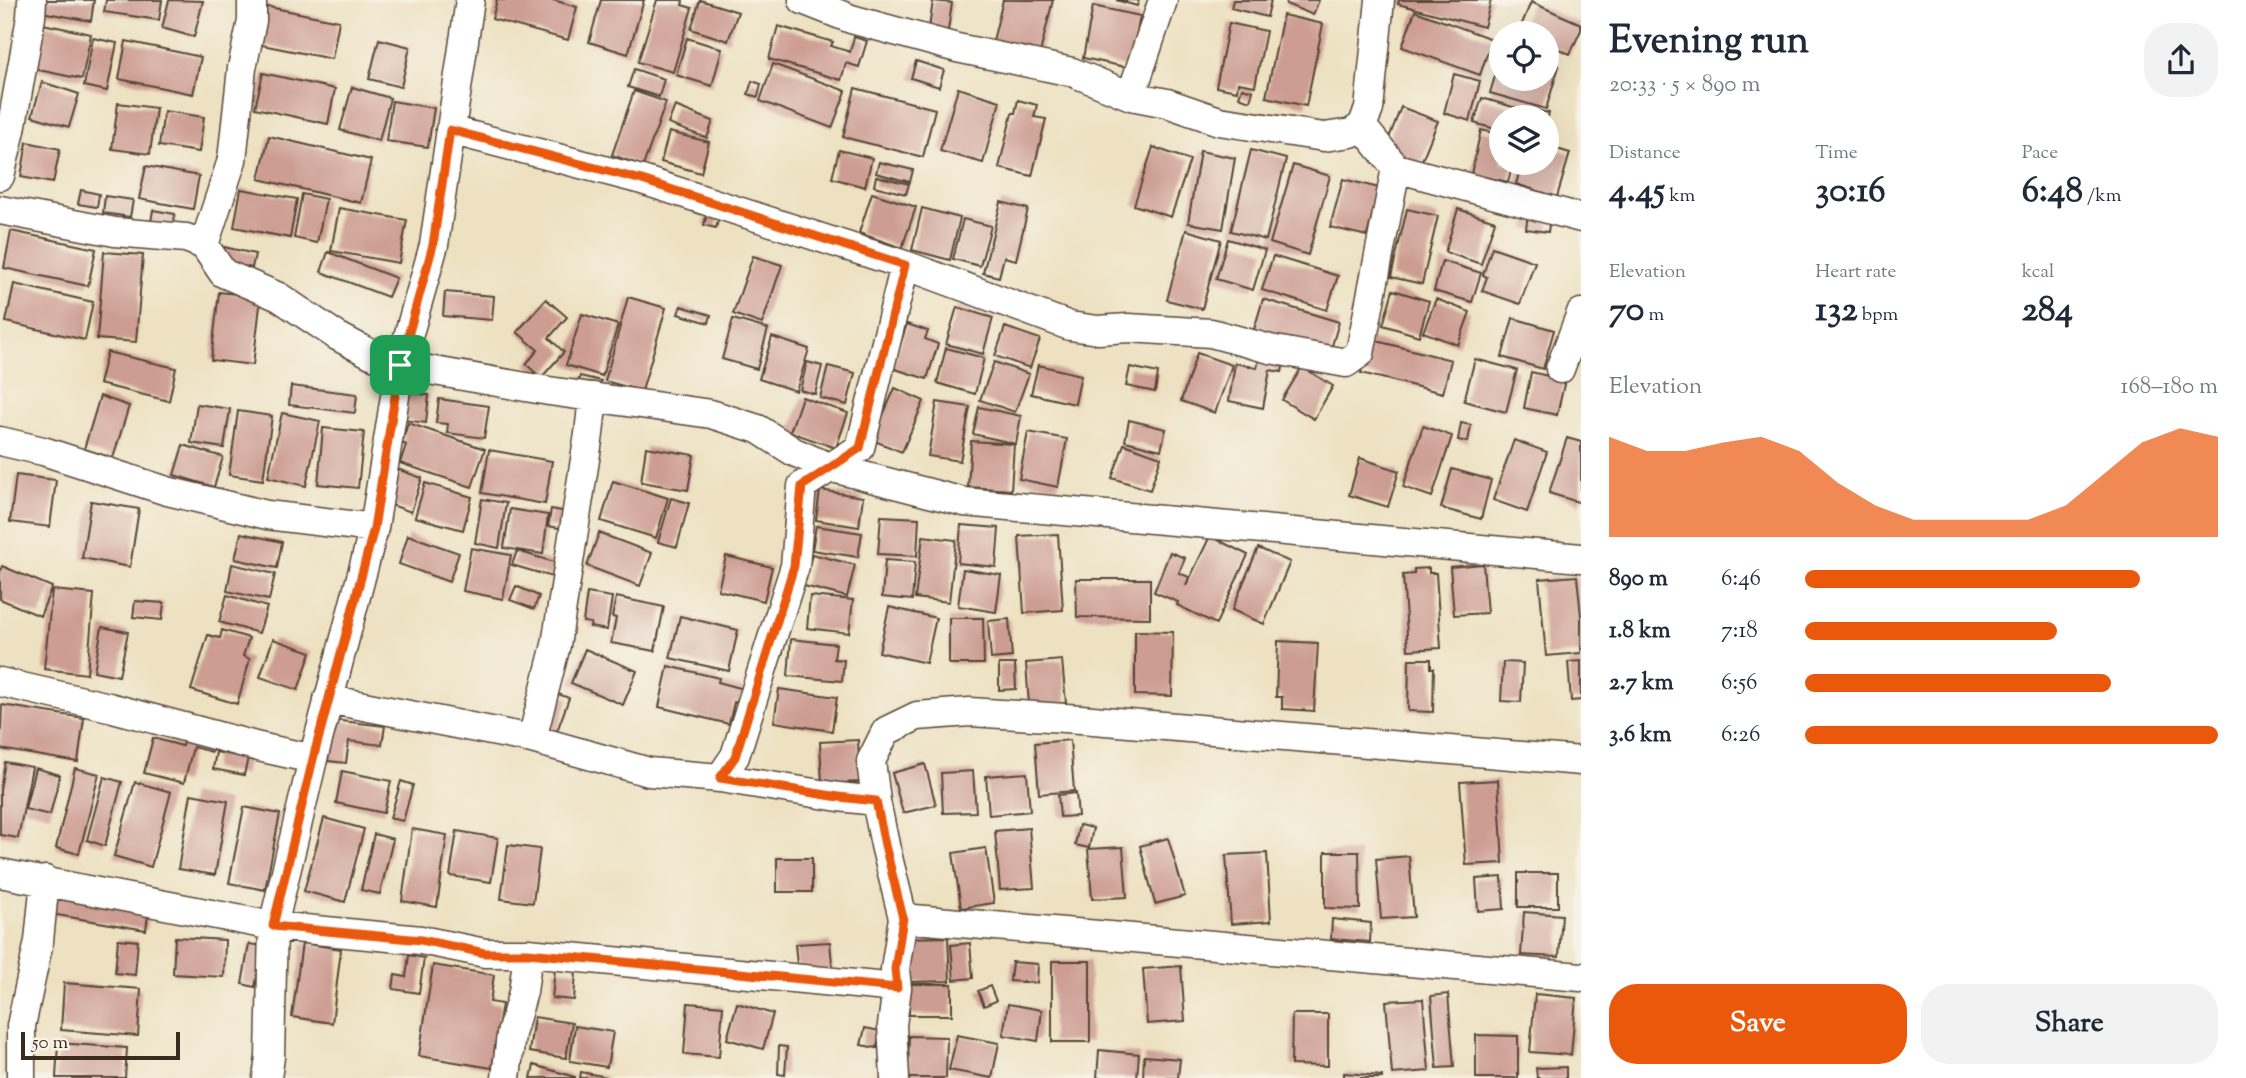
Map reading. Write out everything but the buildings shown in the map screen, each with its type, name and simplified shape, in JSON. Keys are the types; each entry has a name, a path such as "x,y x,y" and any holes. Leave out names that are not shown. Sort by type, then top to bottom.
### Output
{"street":[{"path":"0,176 11,130 32,0"},
{"path":"204,245 232,160 242,68 253,21 252,0"},
{"path":"267,1078 273,926 328,699 374,528 400,365 433,245 470,0"},
{"path":"803,0 851,19 957,48 1072,72 1130,96 1167,103 1219,121 1324,137 1351,133 1362,126 1369,109 1380,0"},
{"path":"1130,96 1163,0"},
{"path":"1362,126 1396,168 1581,218"},
{"path":"450,130 642,180 905,265 1070,326 1098,330 1128,328 1211,333 1269,349 1346,363 1360,353 1396,168"},
{"path":"0,210 115,232 186,238 204,245 223,273 279,297 337,336 371,354 400,365 712,414 758,429 794,452 829,467 964,502 1581,558"},
{"path":"720,778 735,757 794,566 802,486 860,448 905,265"},
{"path":"1560,369 1581,313"},
{"path":"532,738 556,645 593,397"},
{"path":"0,441 43,451 167,491 267,515 374,528"},
{"path":"0,682 313,759"},
{"path":"328,699 532,738 649,772 720,778 876,801"},
{"path":"895,1078 892,1025 897,988 895,969 903,918 876,801 871,761 886,731 917,716 970,712 1081,719 1581,761"},
{"path":"0,873 273,926 421,940 485,953 528,953 897,988"},
{"path":"21,1078 21,1026 39,941 46,880"},
{"path":"903,918 1581,977"},
{"path":"506,1078 511,1034 523,992 528,953"}],"route":[{"path":"450,130 642,180 905,265 860,448 802,486 794,566 735,757 720,778 876,801 903,918 895,969 897,988 528,953 485,953 421,940 273,926 313,759 374,528 400,365 433,245 450,130"}]}
